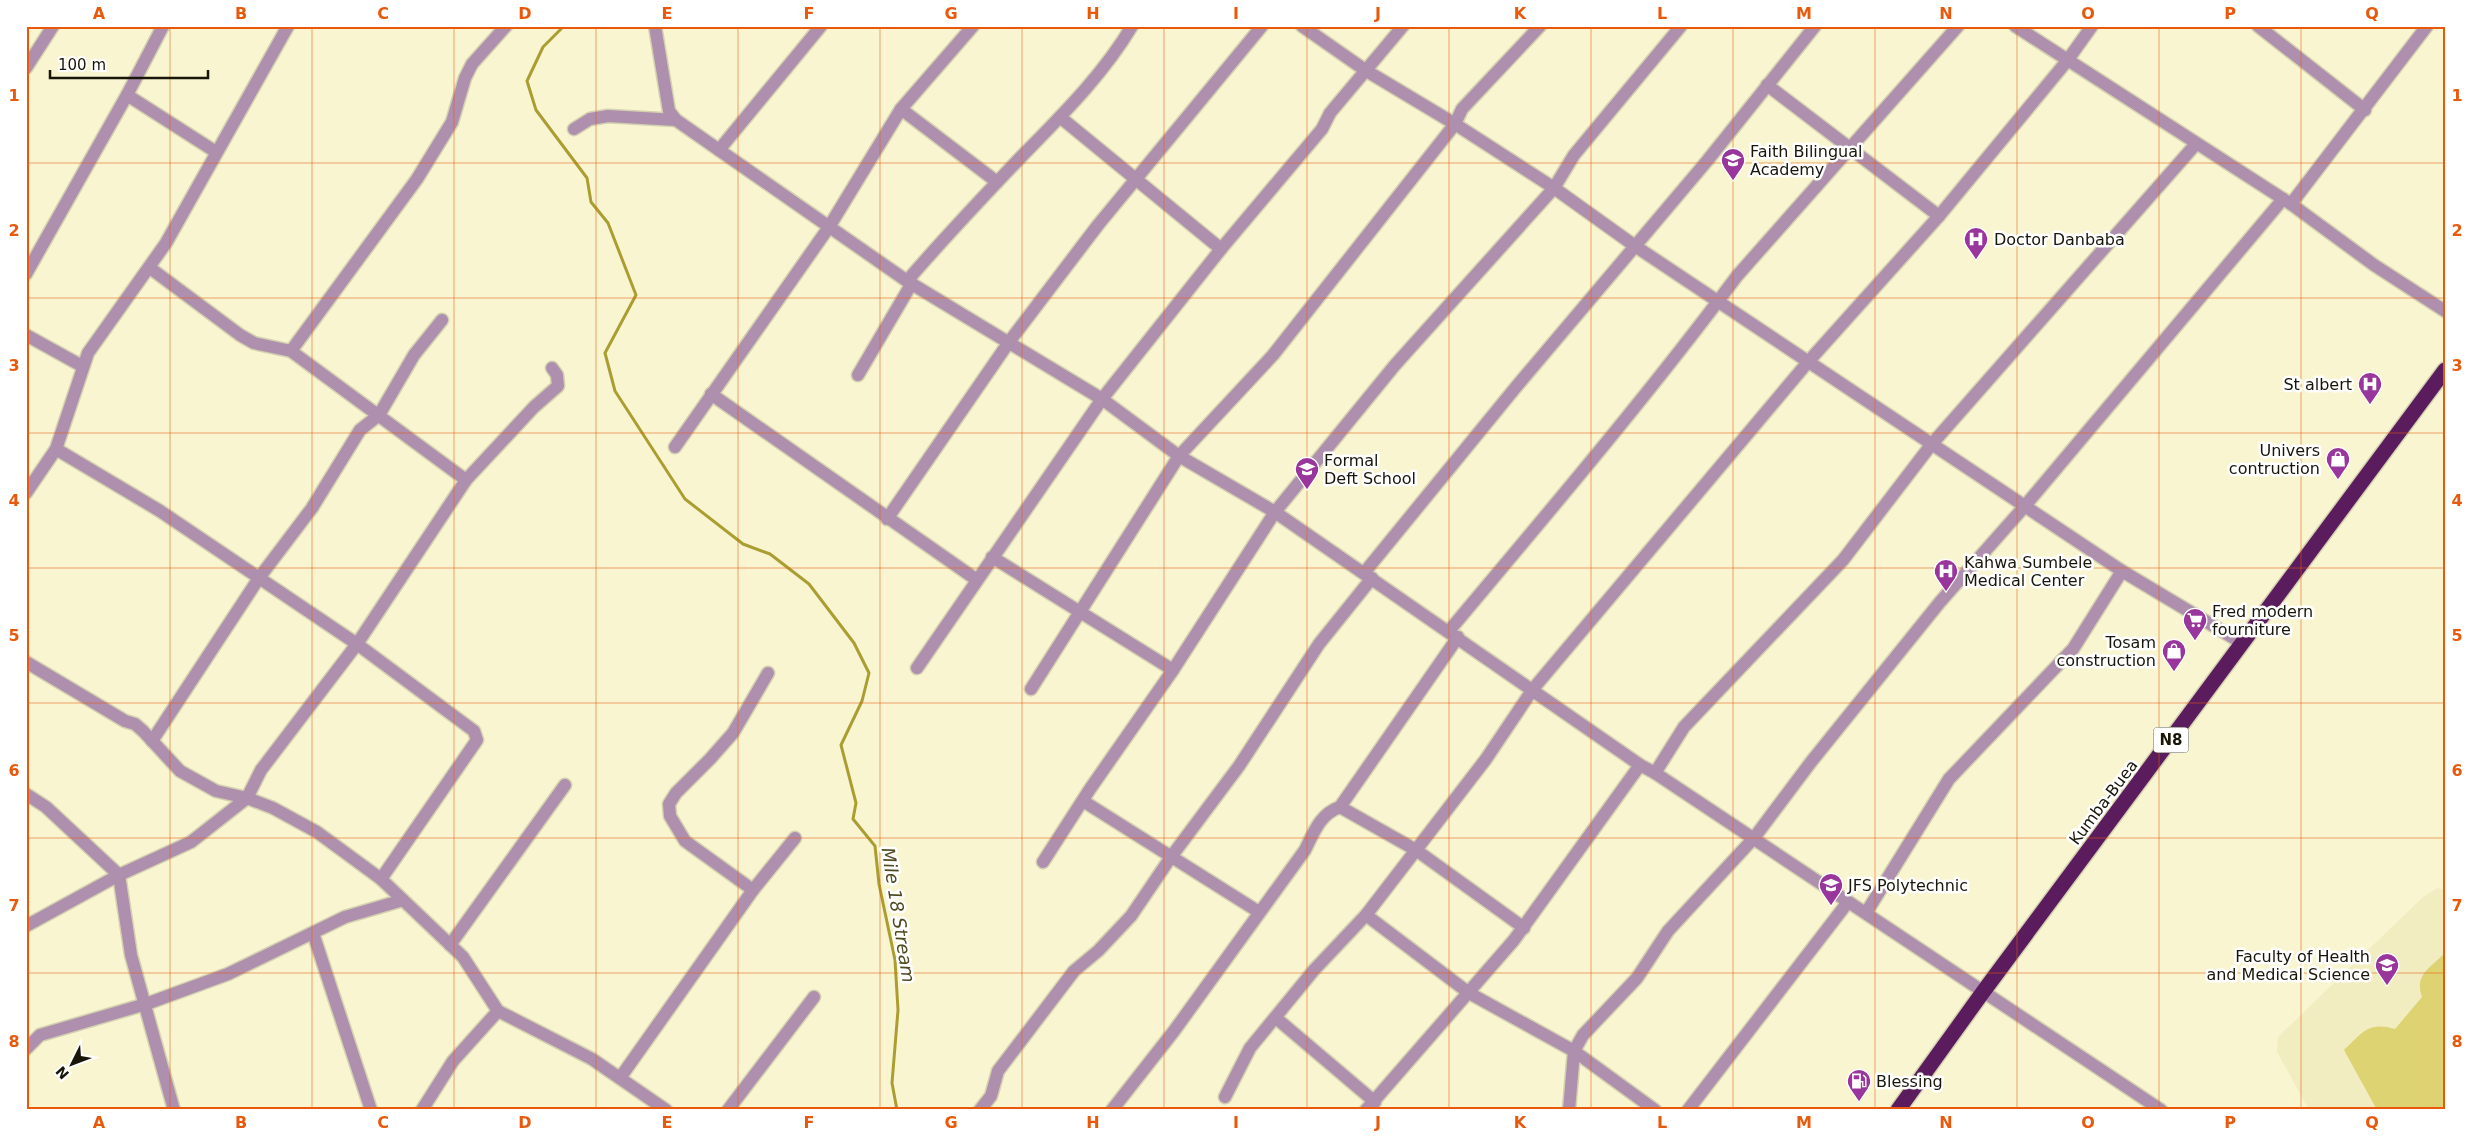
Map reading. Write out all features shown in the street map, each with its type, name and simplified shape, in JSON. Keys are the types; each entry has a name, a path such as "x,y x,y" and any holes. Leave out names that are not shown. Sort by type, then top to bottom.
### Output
{"highway":[{"name":"Kumba-Buea","path":"1898,1110 1983,992 2445,370"}],"street":[{"path":"26,68 54,26"},
{"path":"26,274 127,95 163,26"},
{"path":"292,351 417,179 452,122 465,78 472,64 506,26"},
{"path":"720,150 821,26"},
{"path":"675,447 829,227 901,109 973,26"},
{"path":"858,374 909,282 997,182 1060,117 1118,48 1132,26"},
{"path":"887,519 1009,342 1134,179 1262,26"},
{"path":"1302,26 1365,70 1455,124 1554,188 1635,246 2024,507 2122,571 2242,643"},
{"path":"917,668 1102,399 1221,249 1322,129 1327,117 1403,26"},
{"path":"1031,689 1078,612 1179,456 1273,355 1455,124 1462,109 1540,26"},
{"path":"1043,862 1173,670 1275,512 1395,365 1554,188 1574,155 1681,26"},
{"path":"980,1110 990,1096 998,1071 1074,971 1098,951 1131,916 1171,856 1239,766 1319,644 1368,575 1516,387 1635,246 1815,26"},
{"path":"1112,1110 1174,1031 1305,850 1319,822 1328,812 1340,807 1454,634 1719,302 1737,276 1958,26"},
{"path":"2015,26 2195,145 2286,202 2445,311"},
{"path":"1225,1098 1250,1048 1314,970 1366,915 1486,759 1533,689 1808,362 1939,216 2068,61 2092,26"},
{"path":"2258,26 2365,110"},
{"path":"26,493 56,449 82,366 88,353 150,268 285,27"},
{"path":"1569,1110 1574,1051 1583,1035 1637,978 1676,921 1754,838 1811,762 1940,602 2365,110 2424,27"},
{"path":"658,28 669,111 676,120 909,282 1102,399 1179,456 1275,512 1454,634 1640,765 1754,838 2161,1110"},
{"path":"1767,85 1939,216"},
{"path":"127,95 216,152"},
{"path":"901,109 997,182"},
{"path":"574,129 590,119 608,116 676,120"},
{"path":"1060,117 1221,249"},
{"path":"1655,773 1684,727 1843,560 1931,445 2195,145"},
{"path":"150,268 254,344 292,351 466,480"},
{"path":"152,741 259,578 312,508 360,430 379,415 414,355 442,320"},
{"path":"26,335 82,366"},
{"path":"26,926 119,875 191,842 247,798 261,770 356,644 466,480 534,407 558,386 557,376 552,368"},
{"path":"712,394 887,519 977,580"},
{"path":"56,449 160,512 259,578 356,644 474,731 477,740 381,879"},
{"path":"992,557 1173,670"},
{"path":"1866,913 1949,779 2073,649 2122,571"},
{"path":"26,662 125,721 136,724 180,771 216,792 247,798 273,808 317,832 381,879 450,945 470,968 498,1011 586,1056 666,1110"},
{"path":"753,890 685,841 670,816 669,804 676,793 733,733 768,672"},
{"path":"1276,1018 1370,1106 1524,928 1640,765"},
{"path":"450,945 565,785"},
{"path":"26,794 46,807 119,875 131,955 146,1004 173,1109"},
{"path":"1083,801 1259,912"},
{"path":"1340,807 1416,850 1524,928"},
{"path":"620,1078 753,890 795,838"},
{"path":"26,1049 40,1035 146,1004 228,974 345,917 403,900"},
{"path":"1688,1110 1848,902"},
{"path":"1366,915 1469,993 1574,1051 1655,1110"},
{"path":"313,934 371,1110"},
{"path":"728,1110 814,997"},
{"path":"422,1110 453,1061 498,1011"}],"shaded area":[{"name":"Faculty of Health and Medical Science","path":"2437,888 2445,890 2445,1110 2309,1110 2277,1052 2278,1037 2423,897"},
{"path":"2445,953 2445,1110 2377,1110 2344,1050 2366,1030 2378,1027 2395,1029 2422,997 2420,983 2425,972"}],"waterway":[{"name":"Mile 18 Stream","path":"564,26 543,47 527,81 536,110 587,178 591,202 608,223 636,295 605,353 615,391 685,499 743,544 770,554 809,584 854,643 869,673 862,701 841,745 856,803 853,819 875,846 879,884 895,960 898,1010 892,1083 897,1110"}],"place":[{"name":"Faith Bilingual Academy","path":"1733,181"},
{"name":"Doctor Danbaba","path":"1976,260"},
{"name":"St albert","path":"2370,405"},
{"name":"Univers contruction","path":"2338,480"},
{"name":"Formal Deft School","path":"1307,490"},
{"name":"Kahwa Sumbele Medical Center","path":"1946,592"},
{"name":"Fred modern fourniture","path":"2195,641"},
{"name":"Tosam construction","path":"2174,672"},
{"name":"JFS Polytechnic","path":"1831,906"},
{"name":"Faculty of Health and Medical Science","path":"2387,986"},
{"name":"Blessing","path":"1859,1102"}]}
